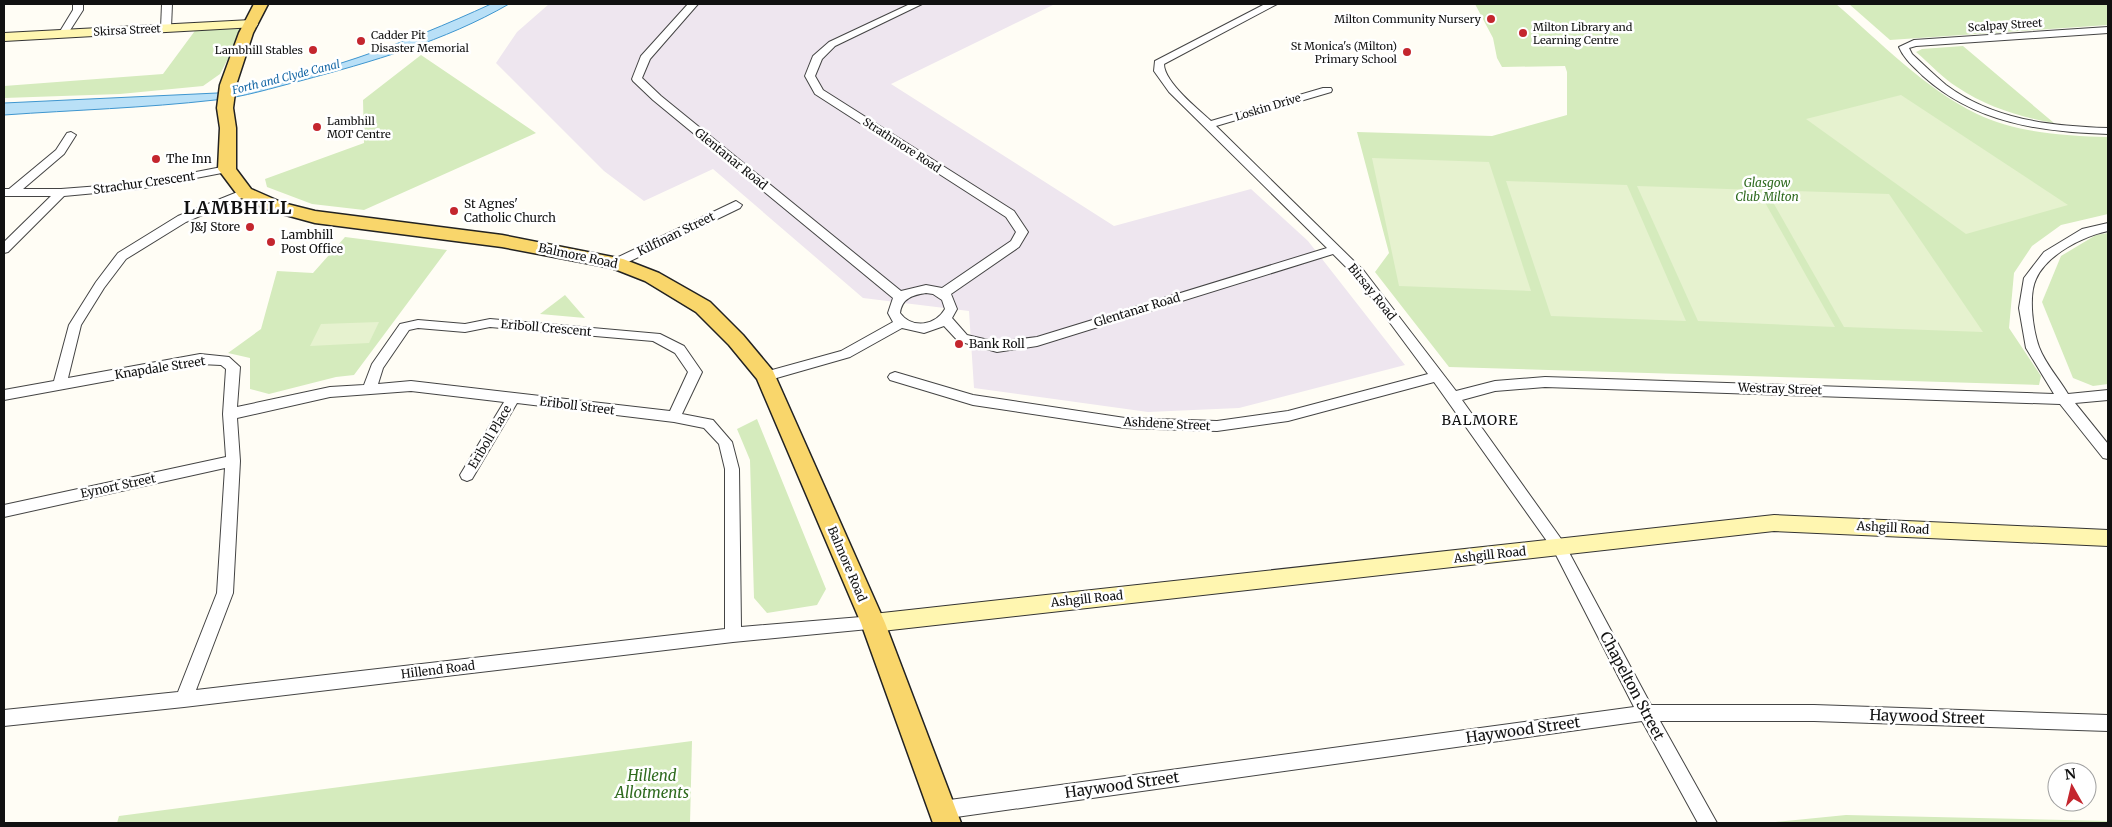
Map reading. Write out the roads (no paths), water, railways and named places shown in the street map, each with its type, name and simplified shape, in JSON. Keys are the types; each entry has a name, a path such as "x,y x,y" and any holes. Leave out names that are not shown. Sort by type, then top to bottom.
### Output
{"main road":[{"path":"226,169 228,128 225,108 227,91 235,62 261,4"},
{"name":"Balmore Road","path":"226,169 245,193 277,207 315,217 502,241 616,263 652,277 703,307 736,340 766,376 873,623 944,816"}],"street":[{"path":"64,33 78,10 78,4"},
{"path":"166,28 167,4"},
{"name":"Glentanar Road","path":"694,4 645,58 637,79 657,98 900,297"},
{"name":"Strathmore Road","path":"916,4 832,44 817,58 810,76 819,92 1010,214 1022,232 1015,244 943,294"},
{"name":"Birsay Road","path":"1272,4 1158,63 1158,71 1168,84 1360,274 1453,396 1559,547"},
{"name":"Skirsa Street","path":"4,37 251,24"},
{"name":"Scalpay Street","path":"2108,30 1914,43 1904,47 1907,55 1945,88 1981,110 2003,118 2044,128 2108,131"},
{"name":"Loskin Drive","path":"1209,125 1327,90"},
{"path":"8,192 60,152 71,135"},
{"name":"Strachur Crescent","path":"8,192 61,194 139,186 226,169"},
{"path":"4,395 60,385 75,325 100,285 122,256 182,219 245,193"},
{"path":"4,248 61,194"},
{"name":"Kilfinan Street","path":"616,263 736,205"},
{"path":"2108,226 2086,232 2048,255 2030,278 2025,308 2033,348 2064,399 2108,454"},
{"name":"Glentanar Road","path":"945,319 963,338 997,347 1037,341 1334,250"},
{"path":"917,290 936,290 948,298 951,309 945,319 928,327 909,326 901,323 894,313 896,302 900,297 917,290"},
{"name":"Eriboll Crescent","path":"369,389 377,367 405,327 418,324 464,328 490,323 655,338 672,343 686,355 695,372 674,417"},
{"path":"766,376 845,354 901,323"},
{"name":"Knapdale Street","path":"60,385 200,359 224,360 233,368 230,414 233,461 225,593 184,699"},
{"name":"Ashdene Street","path":"895,378 972,400 992,403 1125,422 1217,426 1288,416 1437,376"},
{"name":"Westray Street","path":"1453,396 1496,386 1545,382 2064,399 2108,395"},
{"name":"Eriboll Street","path":"230,414 330,392 411,386 674,417 708,424 725,442 732,469 733,635"},
{"name":"Eriboll Place","path":"467,475 513,398"},
{"name":"Eynort Street","path":"4,511 233,461"},
{"name":"Ashgill Road","path":"873,623 1774,523 2108,538"},
{"name":"Chapelton Street","path":"1559,547 1646,713 1708,823"},
{"name":"Hillend Road","path":"4,718 733,635 873,623"},
{"name":"Haywood Street","path":"944,816 1646,713 1814,713 2108,723"}],"water":[{"path":"491,4 509,4 433,40 354,66 247,95 226,99 162,105 4,115 4,103 217,93 252,87 323,69 357,58 425,33"}],"place":[{"name":"Milton Community Nursery","path":"1491,19"},
{"name":"Milton Library and Learning Centre","path":"1523,33"},
{"name":"Cadder Pit Disaster Memorial","path":"361,41"},
{"name":"Lambhill Stables","path":"313,50"},
{"name":"St Monica's (Milton) Primary School","path":"1407,52"},
{"name":"Lambhill MOT Centre","path":"317,127"},
{"name":"The Inn","path":"156,159"},
{"name":"St Agnes' Catholic Church","path":"454,211"},
{"name":"J&J Store","path":"250,227"},
{"name":"Lambhill Post Office","path":"271,242"},
{"name":"Bank Roll","path":"959,344"}],"district":[{"name":"LAMBHILL","path":"238,208"},
{"name":"BALMORE","path":"1480,420"}],"water label":[{"name":"Forth and Clyde Canal","path":"286,77"}],"park label":[{"name":"Glasgow Club Milton","path":"1767,190"},
{"name":"Hillend Allotments","path":"652,784"}]}
